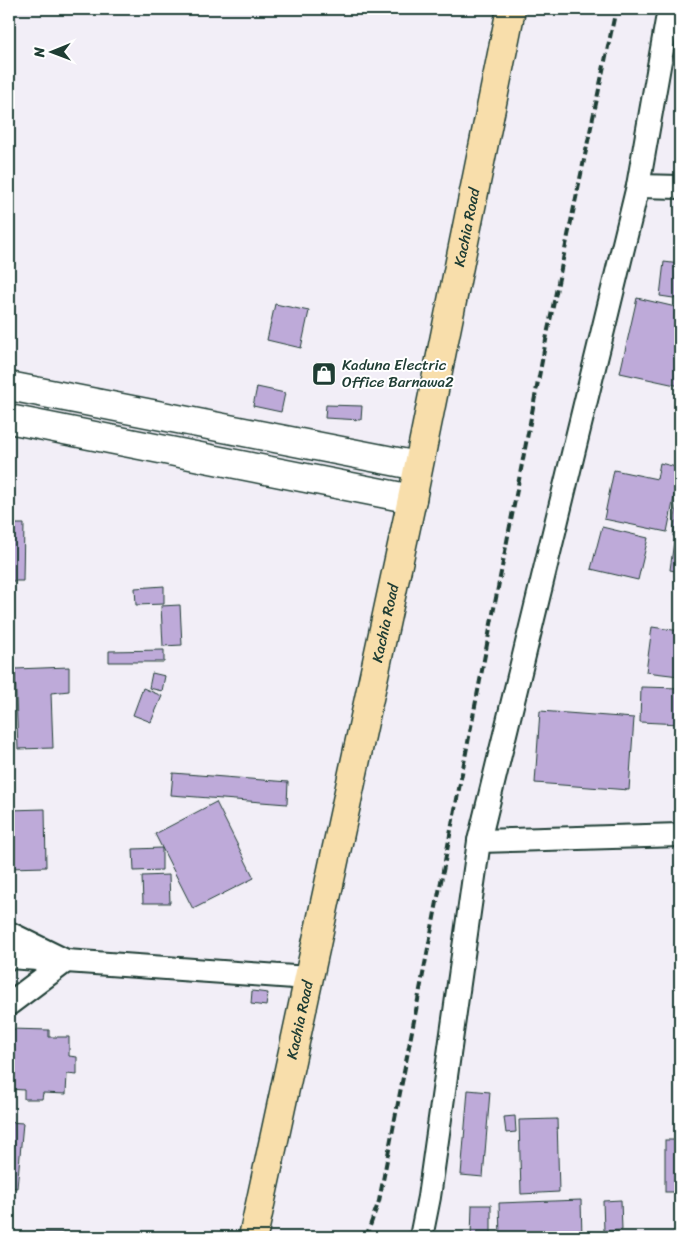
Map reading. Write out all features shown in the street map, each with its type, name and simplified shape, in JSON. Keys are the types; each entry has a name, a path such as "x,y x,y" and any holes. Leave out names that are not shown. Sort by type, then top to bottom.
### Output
{"main road":[{"name":"Kachia Road","path":"253,1237 412,499 511,9"}],"street":[{"path":"421,1237 432,1177 479,841 638,186 669,9"},
{"path":"638,186 680,187"},
{"path":"9,386 418,466"},
{"path":"9,419 412,499"},
{"path":"479,841 680,835"},
{"path":"9,933 66,961"},
{"path":"9,957 308,978"},
{"path":"9,1004 66,961"}],"building":[{"path":"680,114 680,172 679,172"},
{"path":"680,222 680,258 676,257"},
{"path":"664,262 680,264 680,299 660,296"},
{"path":"637,298 680,308 680,386 620,373"},
{"path":"275,304 309,311 301,348 267,340"},
{"path":"257,387 285,393 281,412 253,406"},
{"path":"326,405 362,406 361,420 325,418"},
{"path":"660,463 680,468 667,532 604,519 614,470 657,479"},
{"path":"677,502 680,503 680,537 673,536"},
{"path":"9,524 24,524 23,581 9,581"},
{"path":"602,527 648,538 638,580 591,569"},
{"path":"674,541 680,542 680,572 670,570"},
{"path":"164,586 164,604 136,605 135,588"},
{"path":"180,605 182,645 163,646 161,606"},
{"path":"652,627 680,631 679,676 646,672"},
{"path":"164,650 164,662 109,662 109,651"},
{"path":"69,667 69,691 51,693 53,748 18,749 15,669"},
{"path":"152,673 165,676 162,691 149,688"},
{"path":"641,687 680,688 680,724 640,722"},
{"path":"143,688 162,696 151,722 133,715"},
{"path":"540,711 634,718 629,790 535,783"},
{"path":"173,773 288,782 287,804 171,795"},
{"path":"216,802 254,878 193,909 155,834"},
{"path":"45,809 46,867 9,868 9,810"},
{"path":"162,848 162,870 134,871 133,849"},
{"path":"169,875 170,903 143,903 142,876"},
{"path":"252,991 268,993 266,1006 251,1004"},
{"path":"9,1029 49,1030 49,1037 69,1037 69,1056 77,1057 77,1075 67,1074 66,1094 43,1093 42,1099 24,1099 24,1090 9,1089"},
{"path":"468,1090 490,1092 483,1177 461,1175"},
{"path":"515,1116 516,1132 506,1133 504,1117"},
{"path":"557,1119 559,1192 521,1194 519,1120"},
{"path":"9,1122 23,1123 17,1188 9,1187"},
{"path":"665,1140 680,1140 680,1192 665,1192"},
{"path":"581,1200 582,1237 500,1237 499,1203"},
{"path":"621,1200 622,1230 604,1231 603,1201"},
{"path":"472,1205 491,1205 491,1237 471,1237"},
{"path":"33,1232 99,1233 99,1237 33,1237"}],"railway":[{"path":"366,1237 379,1201 548,330 616,9"}],"place":[{"name":"Kaduna Electric Office Barnawa2","path":"324,374"}]}
